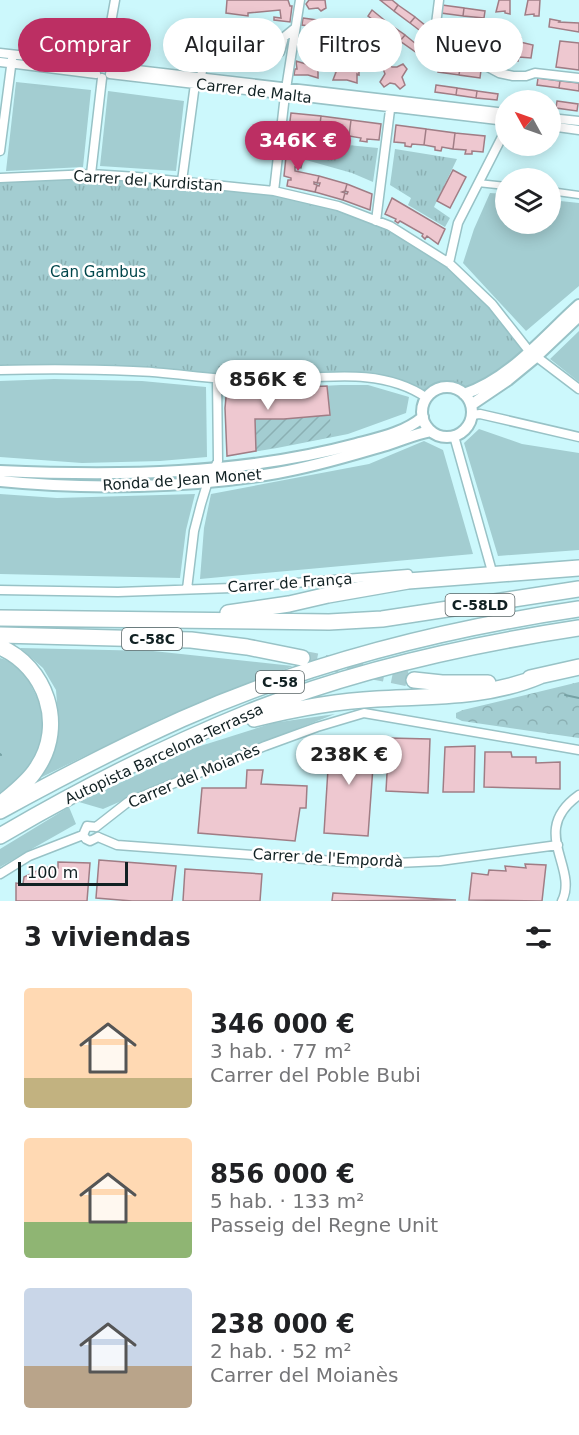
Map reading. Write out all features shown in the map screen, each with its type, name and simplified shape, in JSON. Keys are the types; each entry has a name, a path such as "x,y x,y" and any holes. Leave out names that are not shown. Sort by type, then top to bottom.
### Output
{"highway":[{"path":"161,619 238,612 408,582 579,568"},
{"name":"C-58LD","path":"382,619 579,589"},
{"name":"Autopista Barcelona-Terrassa","path":"0,811 76,769 183,718 295,676 390,647 450,632 579,609"},
{"name":"C-58C","path":"0,618 306,622 382,619"},
{"name":"Autopista Barcelona-Terrassa","path":"0,836 87,787 249,712 395,665 523,637 579,628"},
{"name":"C-58C","path":"0,635 190,640 247,647 302,658"},
{"path":"0,647 18,656 38,678 48,703 50,726 45,755 38,768 20,788 0,804"},
{"path":"414,680 481,683 540,676 579,667"},
{"path":"191,738 256,718 300,710 378,699 457,696 510,687 540,676"}],"street":[{"path":"112,18 115,0"},
{"path":"274,191 300,0"},
{"path":"439,0 432,56 484,65 499,74 526,76 535,73 579,78"},
{"path":"182,181 206,46 276,53 280,52 284,37 295,28"},
{"name":"Carrer de Malta","path":"0,53 18,60"},
{"path":"0,152 12,59"},
{"name":"Carrer de Malta","path":"0,62 12,59"},
{"path":"91,174 103,72"},
{"name":"Carrer de Malta","path":"120,72 391,104 495,119"},
{"path":"376,221 391,104"},
{"name":"Carrer de Malta","path":"391,104 495,112"},
{"path":"561,120 579,122"},
{"path":"561,128 579,130"},
{"path":"449,263 455,229 495,150"},
{"name":"Carrer del Kurdistan","path":"0,178 91,174 182,181 274,191 338,206 390,226 449,263 492,304 533,354 579,389"},
{"path":"478,183 495,185"},
{"path":"561,193 579,195"},
{"path":"579,305 508,380 472,410 466,429 446,437 431,431 423,417 423,407 427,398 434,391 441,388 457,389 464,394 472,410 480,414 579,437"},
{"path":"464,394 478,389 533,354 579,316"},
{"path":"0,370 135,371 243,380 339,376 391,382 407,387 427,398"},
{"path":"187,589 194,531 208,481 218,461 217,378"},
{"name":"Ronda de Jean Monet","path":"0,471 119,474 214,468 276,461 325,453 384,437 412,426 423,417"},
{"name":"Ronda de Jean Monet","path":"0,481 80,486 208,481 278,473 387,445 431,431"},
{"path":"453,436 491,568"},
{"name":"Carrer de França","path":"0,590 118,592 232,588 579,561"},
{"name":"Carrer del Moianès","path":"96,827 128,802 265,746 364,713 579,750"},
{"path":"562,901 567,886 557,830 560,812 579,795"},
{"path":"0,874 29,856 83,835 87,826 96,827 99,832 99,837 90,841 83,835"},
{"name":"Carrer de l'Empordà","path":"99,837 117,845 357,862 440,861 558,845"}],"green space":[{"path":"16,82 91,90 83,167 6,171"},
{"path":"108,91 184,101 176,171 100,166"},
{"path":"307,141 378,148 373,182 352,173 306,160"},
{"path":"395,149 457,159 434,207 450,218 445,227 408,205 411,198 390,185"},
{"name":"Can Gambus","path":"91,174 298,196 390,226 449,263 529,351 464,394 445,388 427,398 366,378 290,380 134,371 0,370 0,178"},
{"path":"490,193 495,193 495,234 561,234 561,201 579,203 579,286 526,331 463,263 474,229"},
{"path":"579,331 579,382 550,359"},
{"path":"54,379 142,381 206,387 207,457 82,463 0,457 0,381"},
{"path":"368,385 409,397 406,413 348,434 227,456 225,408 227,387 262,389"},
{"path":"330,415 331,437 256,451 255,419"},
{"path":"479,429 522,444 579,453 579,550 498,556 464,443"},
{"path":"424,441 443,450 473,554 200,579 204,528 211,494 369,464"},
{"path":"0,494 57,498 195,494 186,530 180,578 0,574"},
{"path":"20,648 153,651 293,666 163,718 42,777 39,774 56,746 58,716 56,690 43,668"},
{"path":"0,658 22,672 41,707 45,721 40,744 32,761 15,782 0,794"},
{"path":"579,682 579,738 462,721 456,718 456,713 463,710"},
{"path":"335,714 200,767 103,809 79,802 194,748 273,723"},
{"path":"69,807 76,824 0,867 0,849"}],"building":[{"path":"227,0 288,0 292,6 290,22 281,18 280,10 248,13 248,16 226,13"},
{"path":"309,0 325,0 326,8 321,11 318,8 309,9 306,4"},
{"path":"380,0 392,0 398,5 394,11"},
{"path":"499,0 510,0 510,14 505,11 496,12"},
{"path":"528,0 540,0 539,16 525,15"},
{"path":"398,5 415,17 410,23 394,11"},
{"path":"442,5 464,8 463,16 441,13"},
{"path":"464,8 485,11 484,18 463,16"},
{"path":"372,10 382,18 371,18 368,16"},
{"path":"550,19 579,23 579,32 549,27"},
{"path":"405,35 414,42 414,51 402,42"},
{"path":"560,41 579,43 579,70 556,67"},
{"path":"523,43 533,45 531,58 523,57"},
{"path":"403,64 407,69 402,77 405,85 400,89 390,83 384,87 380,82 384,72 402,72"},
{"path":"295,69 297,72 318,72 318,78 294,75"},
{"path":"336,72 359,72 357,83 333,80"},
{"path":"438,72 459,72 459,75"},
{"path":"459,72 481,72 480,78 459,75"},
{"path":"538,78 560,81 559,88 537,85"},
{"path":"560,81 579,83 579,91 559,88"},
{"path":"436,85 457,88 456,95 435,92"},
{"path":"457,88 477,91 476,98 456,95"},
{"path":"477,91 495,94 495,100 476,98"},
{"path":"561,102 578,104 577,111 561,109"},
{"path":"291,113 321,116 319,133 307,131 306,135 300,134 301,131 289,129"},
{"path":"321,116 351,120 349,136 337,135 337,138 330,137 331,134 319,133"},
{"path":"351,120 381,124 379,140 367,139 367,142 360,141 361,138 349,136"},
{"path":"396,125 426,129 424,145 412,144 411,147 405,146 405,143 394,142"},
{"path":"426,129 455,133 453,149 442,147 441,151 424,145"},
{"path":"455,133 485,136 483,152 472,151 472,154 465,154 466,150 453,149"},
{"path":"287,147 304,154 301,168 295,167 295,171 319,176 317,183 314,182 317,185 315,192 287,186 291,178 284,176"},
{"path":"453,170 466,177 450,208 437,201"},
{"path":"319,176 347,184 345,191 342,192 345,193 343,200 315,192 320,183 317,183"},
{"path":"347,184 372,194 370,210 343,200 345,193 348,192 345,191"},
{"path":"392,198 445,229 438,244 427,236 425,239 423,234 400,221 398,223 396,219 385,214"},
{"path":"327,386 330,415 255,419 256,451 227,456 225,408 227,387 262,389"},
{"path":"330,737 375,739 368,836 324,833"},
{"path":"389,738 430,739 428,793 386,791"},
{"path":"475,746 474,792 443,792 445,747"},
{"path":"485,752 511,752 512,757 536,757 536,763 560,762 560,789 484,787"},
{"path":"247,770 263,770 261,784 307,786 306,808 300,808 295,841 198,833 202,788 246,788"},
{"path":"99,860 176,866 172,901 96,898"},
{"path":"58,862 90,863 87,901 16,901 16,883 23,884 24,877 45,867 58,868"},
{"path":"525,864 546,865 542,901 469,900 472,873 488,875 489,870 506,871 505,866 526,868"},
{"path":"185,869 262,874 260,901 183,901"},
{"path":"333,893 456,900 332,901"}],"waterway":[{"path":"565,695 579,698"}],"tunnel":[{"path":"302,658 414,680"}]}
